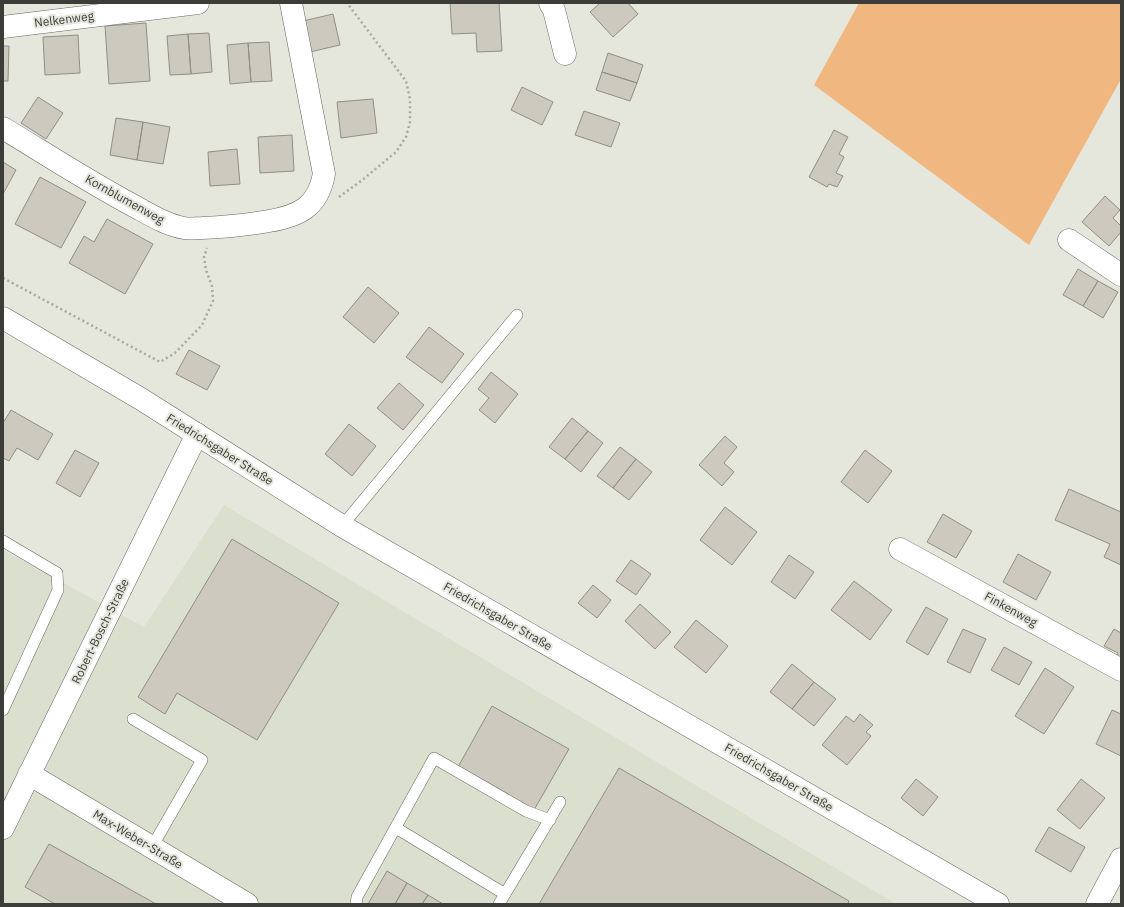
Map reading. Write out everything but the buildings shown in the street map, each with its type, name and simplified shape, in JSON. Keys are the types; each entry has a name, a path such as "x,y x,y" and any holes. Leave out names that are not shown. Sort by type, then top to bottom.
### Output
{"street":[{"name":"Nelkenweg","path":"3,27 198,3"},
{"name":"Kornblumenweg","path":"3,128 118,198 162,220 184,228 217,227 265,222 299,213 317,195 322,186 324,174 309,103 291,3"},
{"path":"550,3 554,10 565,54"},
{"path":"1070,240 1121,275"},
{"name":"Friedrichsgaber Straße","path":"3,318 141,399 342,526 998,904"},
{"name":"Robert-Bosch-Straße","path":"3,828 197,434"},
{"name":"Finkenweg","path":"900,549 1121,670"},
{"name":"Max-Weber-Straße","path":"29,774 247,904"},
{"path":"1097,904 1121,859"}],"lane":[{"path":"342,526 517,315"},
{"path":"3,541 57,573 58,590 3,710"},
{"path":"132,719 202,760 152,847"},
{"path":"356,904 357,897 434,758 526,811 550,820"},
{"path":"499,904 560,802"},
{"path":"396,828 505,894"}],"path":[{"path":"336,199 361,182 396,152 406,138 410,122 410,99 406,80 347,3"},
{"path":"3,278 160,362 175,353 202,325 214,301 212,286 206,270 204,257 207,246 217,227"}],"shaded area":[{"path":"859,3 1121,3 1121,79 1029,245 814,85"},
{"path":"224,505 896,904 3,904 3,550 144,627"}]}
